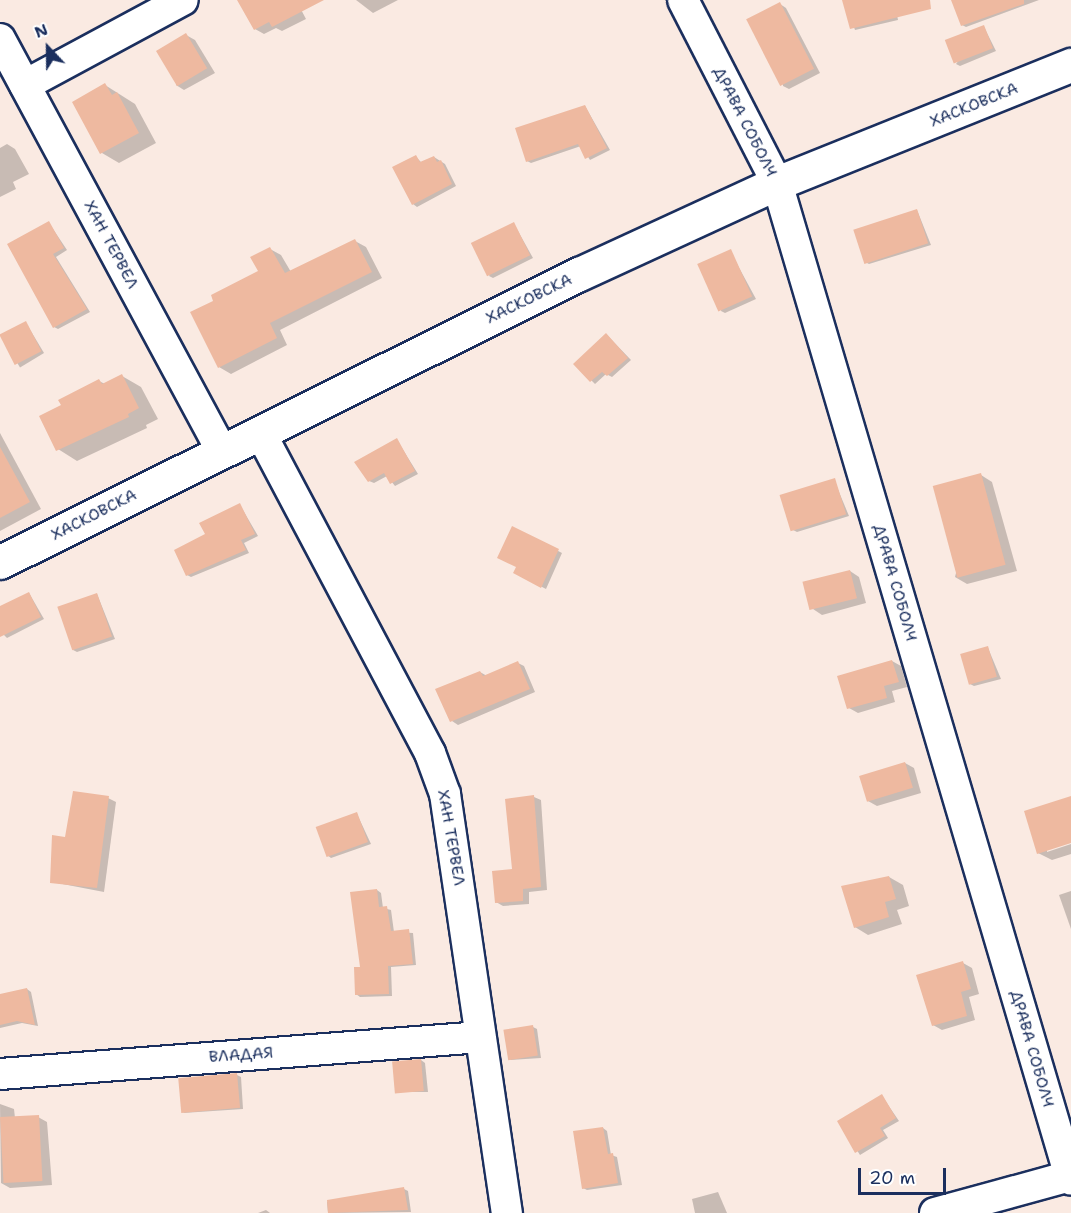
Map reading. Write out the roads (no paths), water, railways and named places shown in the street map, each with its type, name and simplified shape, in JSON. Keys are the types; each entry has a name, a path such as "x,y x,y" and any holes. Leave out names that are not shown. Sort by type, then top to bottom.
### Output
{"street":[{"path":"25,85 183,0"},
{"name":"ДРАВА СОБОЛЧ","path":"683,0 777,183 1070,1178"},
{"name":"ХАН ТЕРВЕЛ","path":"0,39 222,451"},
{"name":"ХАСКОВСКА","path":"0,562 579,274 777,183 1071,65"},
{"name":"ХАН ТЕРВЕЛ","path":"260,432 438,771 445,794 507,1213"},
{"name":"ВЛАДАЯ","path":"0,1074 481,1037"},
{"path":"935,1213 1070,1178"}]}
